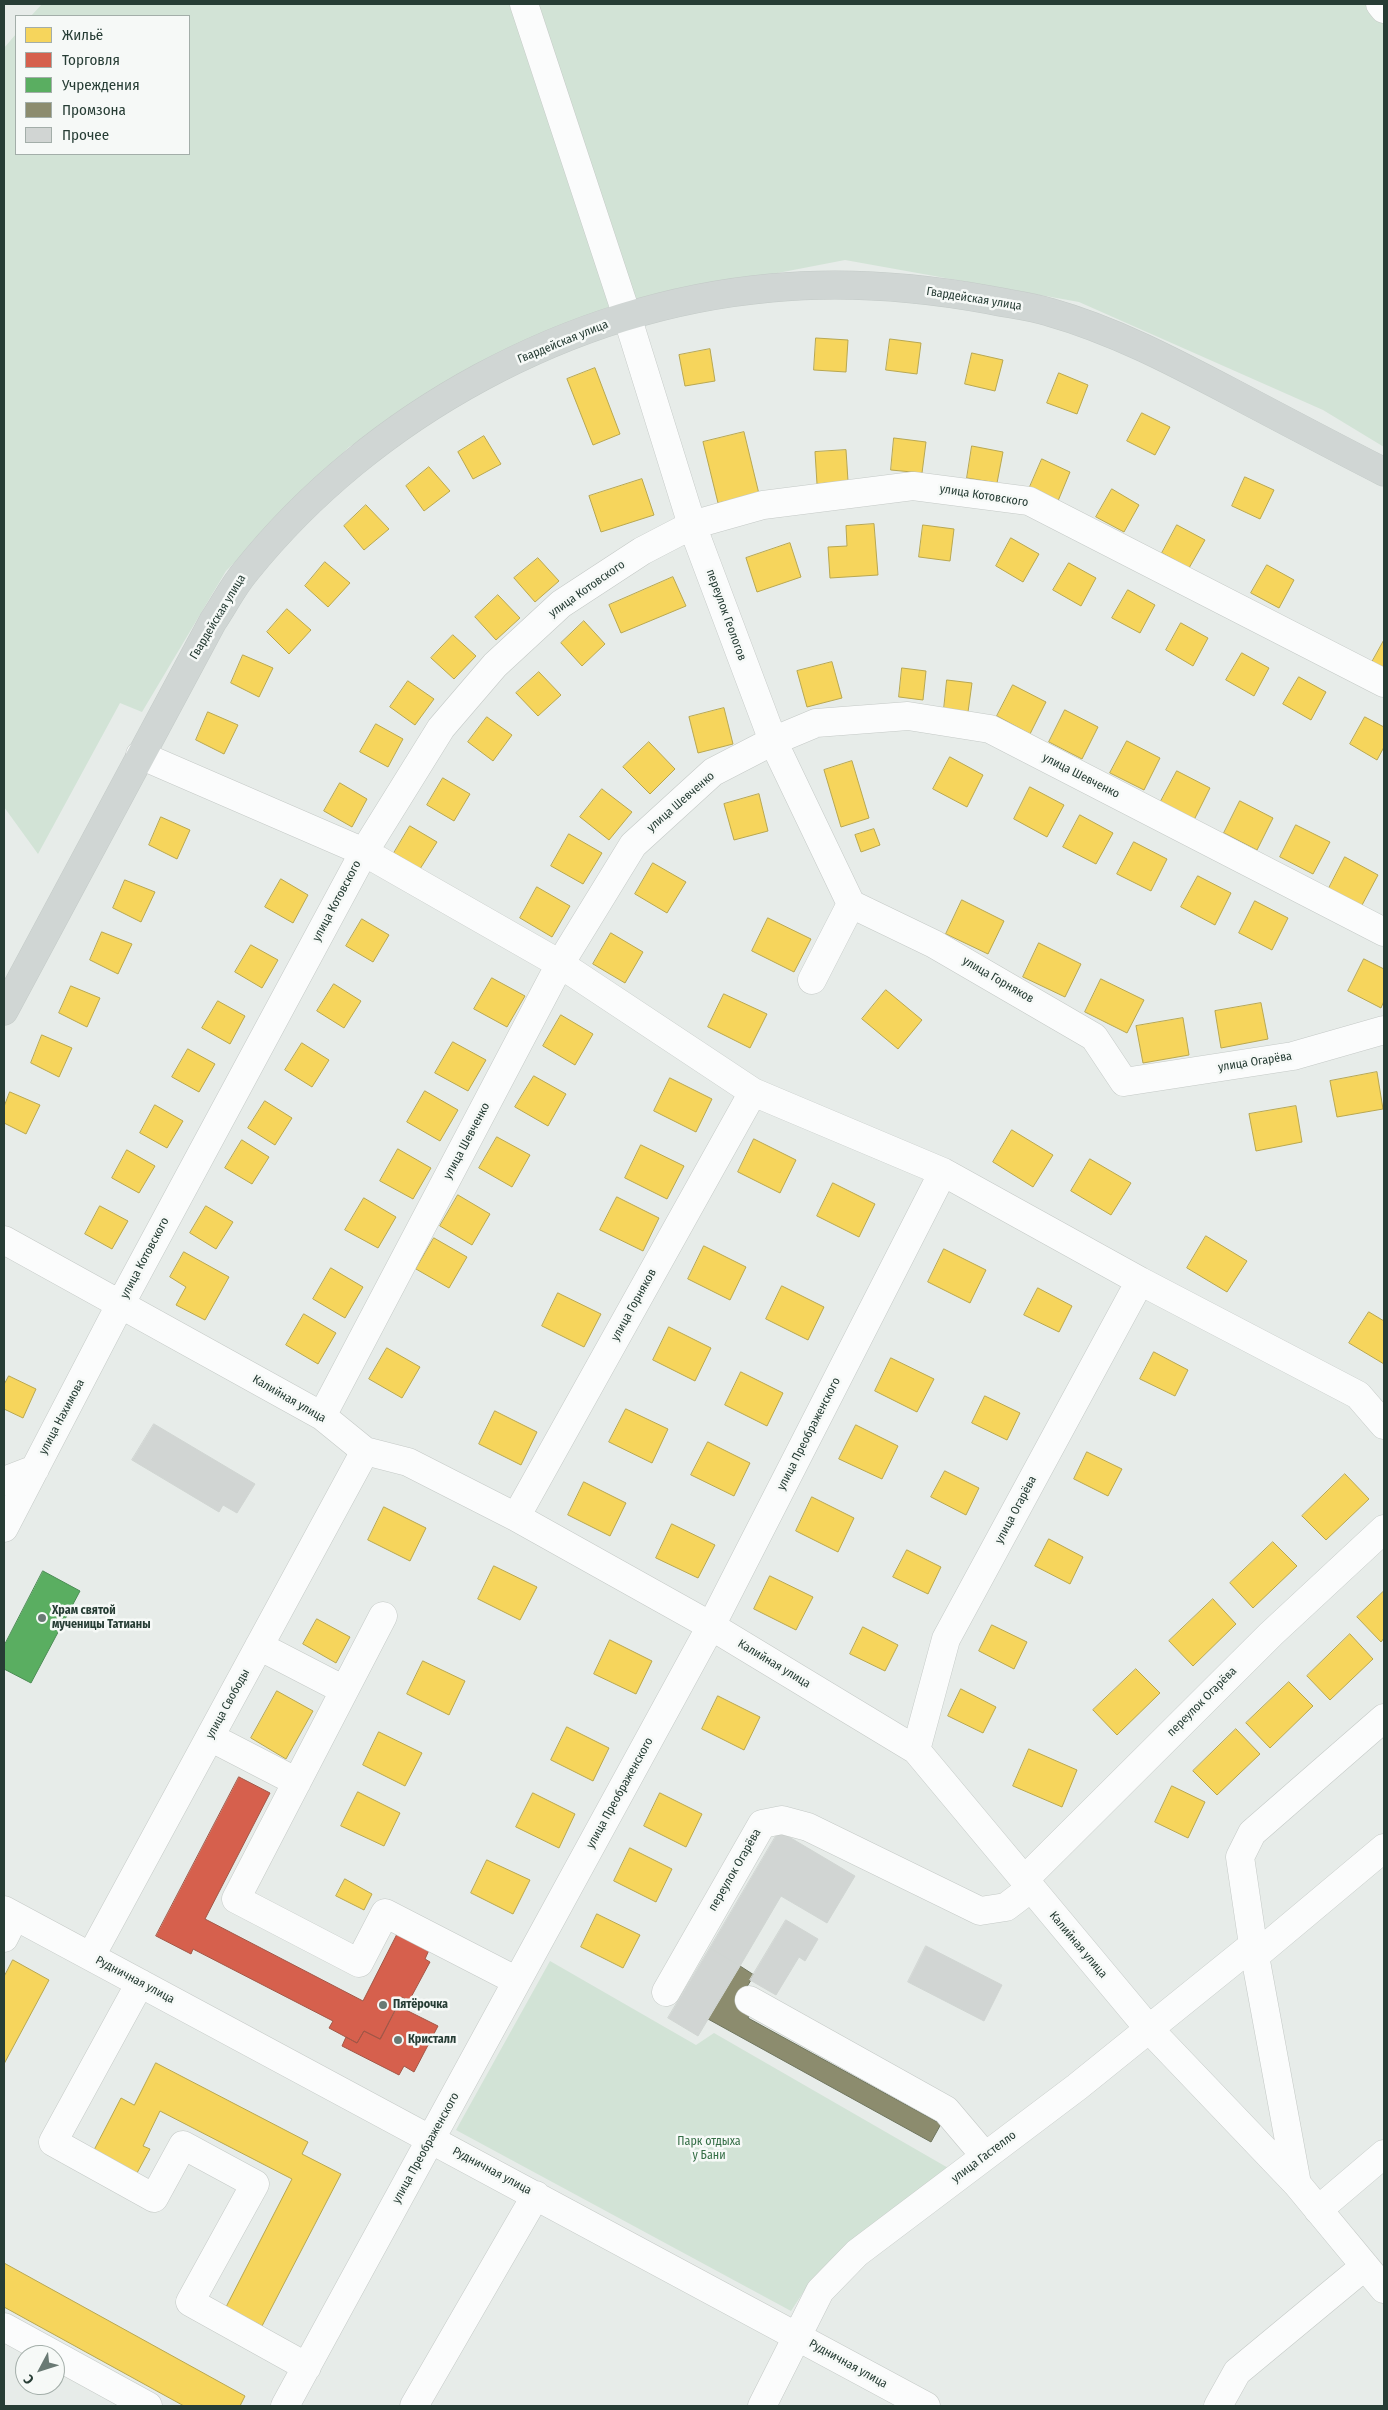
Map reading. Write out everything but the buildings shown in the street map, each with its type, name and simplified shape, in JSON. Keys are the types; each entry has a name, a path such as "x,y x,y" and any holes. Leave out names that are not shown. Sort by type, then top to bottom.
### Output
{"main road":[{"name":"Гвардейская улица","path":"4,1011 213,621 244,573 301,510 348,468 409,421 477,380 546,346 627,316 703,298 771,288 847,285 946,292 1048,312 1151,350 1384,472"}],"street":[{"name":"переулок Геологов","path":"524,4 627,316 692,525 772,741 851,904"},
{"path":"1380,4 1384,9"},
{"name":"улица Котовского","path":"120,1305 364,852 441,728 495,665 561,604 642,550 692,525 763,504 913,486 1029,501 1384,683"},
{"name":"улица Шевченко","path":"322,1416 560,964 633,845 713,772 772,741 816,723 908,716 990,729 1384,932"},
{"path":"140,755 364,852 560,964 752,1092 943,1172 1140,1281 1358,1395 1384,1425"},
{"path":"812,980 851,904"},
{"name":"улица Горняков","path":"851,904 934,944 1094,1036 1124,1082"},
{"name":"улица Огарёва","path":"1124,1082 1293,1056 1384,1030"},
{"name":"улица Горняков","path":"516,1518 752,1092"},
{"name":"улица Преображенского","path":"285,2406 711,1626 943,1172"},
{"name":"Калийная улица","path":"4,1240 322,1416 365,1451 408,1462 516,1518 711,1626 916,1750 1149,2029 1297,2184 1384,2290"},
{"name":"улица Огарёва","path":"916,1750 946,1639 1140,1281"},
{"name":"улица Нахимова","path":"4,1528 120,1305"},
{"name":"улица Свободы","path":"90,1956 365,1451"},
{"path":"4,1481 35,1469"},
{"name":"переулок Огарёва","path":"666,1992 762,1824 782,1820 808,1827 980,1911 1006,1908 1271,1634 1384,1529"},
{"path":"383,1616 236,1899 359,1963 385,1912 517,1981"},
{"path":"259,1646 344,1690"},
{"path":"1297,2184 1254,1951 1240,1857 1252,1833 1384,1718"},
{"path":"210,1737 297,1782"},
{"name":"улица Гастелло","path":"762,2406 820,2291 857,2253 1254,1951 1384,1848"},
{"name":"Рудничная улица","path":"8,1922 90,1956 926,2406"},
{"path":"140,1983 53,2142 154,2198 183,2145 255,2184 190,2302 307,2367"},
{"path":"749,2000 946,2110 991,2152"},
{"path":"1318,2210 1384,2154"},
{"path":"414,2406 536,2195"},
{"path":"1218,2406 1236,2372 1364,2266"},
{"path":"4,2327 37,2345"},
{"path":"65,2360 148,2406"}],"green space":[{"path":"42,4 1375,4 1384,17 1384,447 1323,410 1079,302 845,260 612,305 349,447 226,571 142,712 120,703 38,854 4,807 4,48 15,35 15,155 190,155 190,15 32,15"},
{"name":"Парк отдыха у Бани","path":"550,1961 696,2045 714,2033 950,2169 810,2282 791,2311 456,2130"}],"place":[{"name":"Храм святой мученицы Татианы","path":"42,1618"},
{"name":"Пятёрочка","path":"383,2005"},
{"name":"Кристалл","path":"398,2040"}]}
